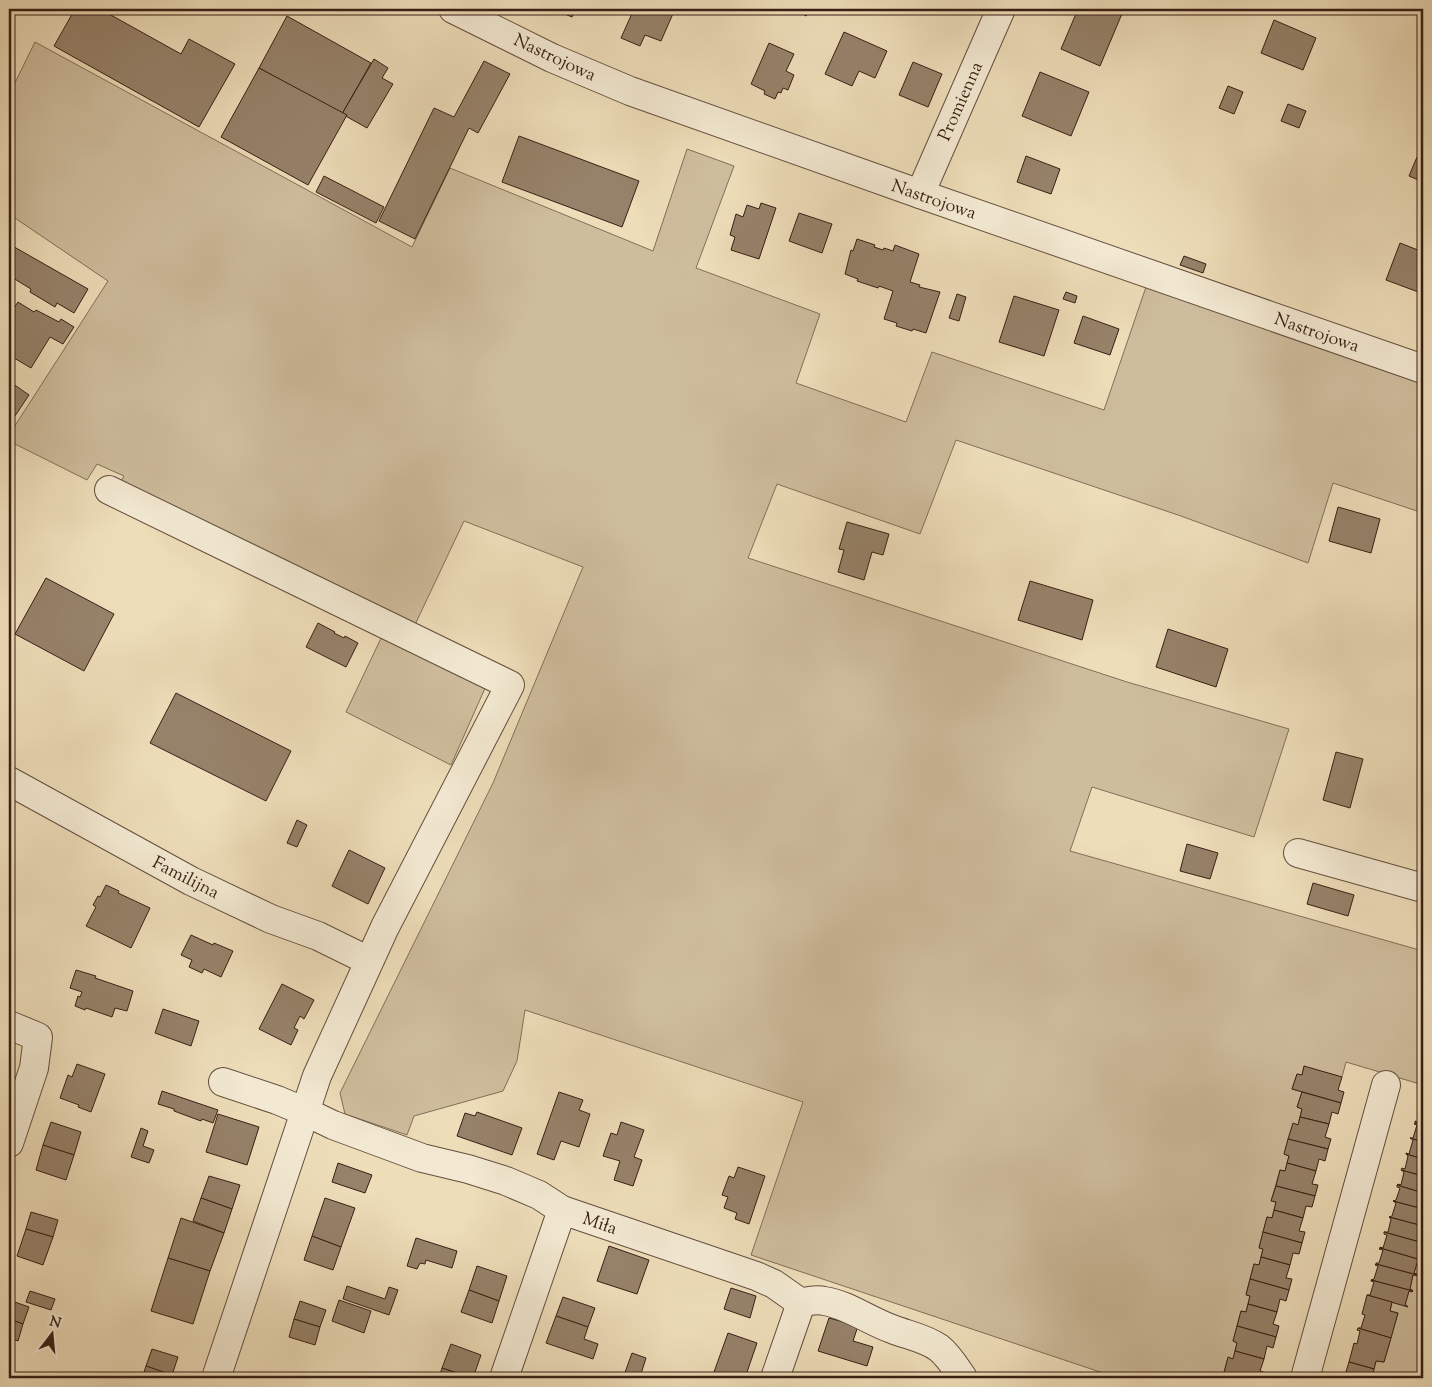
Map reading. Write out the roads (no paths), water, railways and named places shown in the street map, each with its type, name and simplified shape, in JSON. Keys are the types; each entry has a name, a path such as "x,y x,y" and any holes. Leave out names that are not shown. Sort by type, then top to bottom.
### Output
{"street":[{"name":"Nastrojowa","path":"453,9 552,58 630,91 1423,369"},
{"name":"Promienna","path":"920,194 1001,9"},
{"path":"109,490 510,685 369,961 317,1076 216,1378"},
{"name":"Familijna","path":"9,781 191,881 270,919 318,936 369,961"},
{"path":"1298,853 1423,888"},
{"path":"9,1025 38,1038 34,1068 9,1143"},
{"name":"Miła","path":"223,1082 306,1112 333,1125 422,1158 468,1169 506,1181 539,1195 562,1210 756,1276 774,1284 800,1303"},
{"path":"1305,1378 1386,1085"},
{"path":"504,1378 562,1210"},
{"path":"775,1378 800,1303 810,1300 823,1300 838,1304 893,1330 926,1341 938,1348 952,1362 963,1378"}]}
